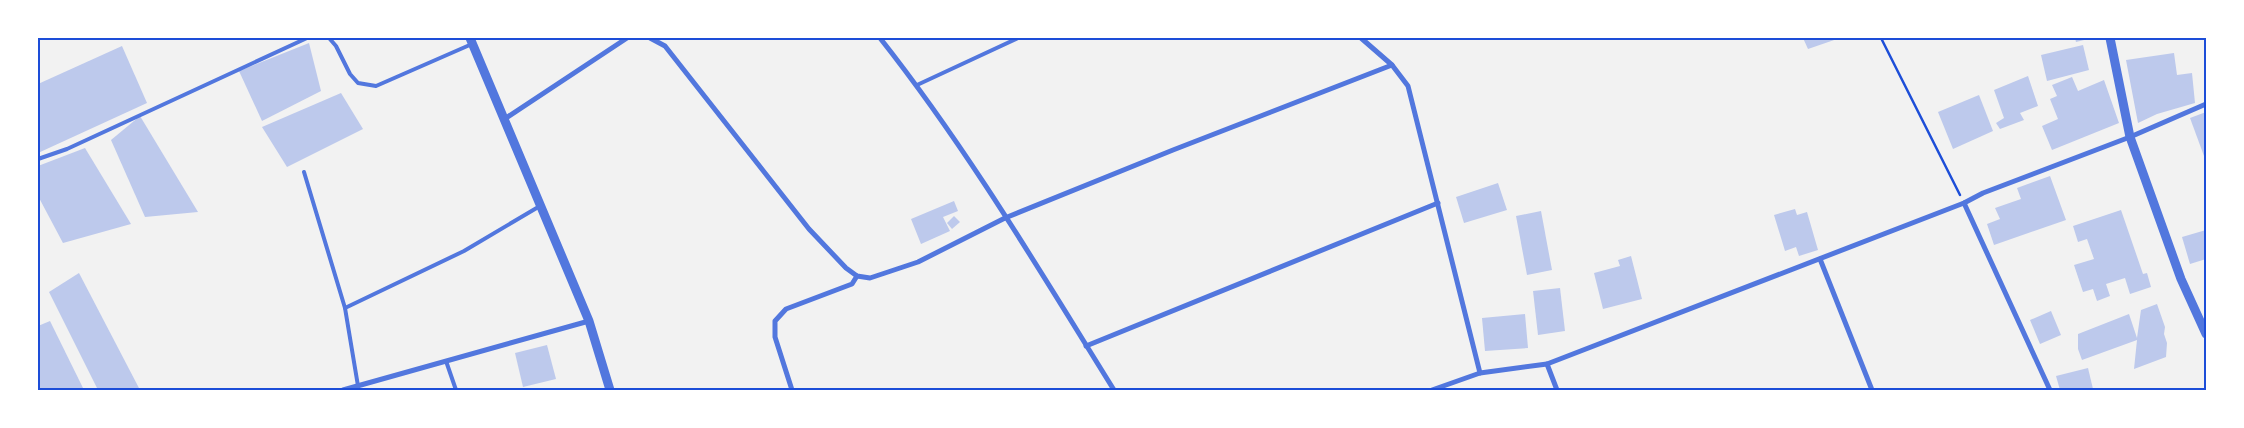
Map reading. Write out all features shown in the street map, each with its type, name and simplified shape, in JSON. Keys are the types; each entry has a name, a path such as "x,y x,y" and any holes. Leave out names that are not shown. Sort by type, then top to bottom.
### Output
{"street":[{"path":"503,120 627,38"},
{"path":"650,38 665,46 809,229 846,268 857,276 870,278 918,262 1005,218 1392,65"},
{"path":"880,38 917,85 1005,218 1114,390"},
{"path":"1361,38 1392,65 1408,86 1480,372"},
{"path":"2110,38 2130,137 2181,280 2206,334"},
{"path":"471,41 589,321 610,390"},
{"path":"1432,390 1480,372 1547,364 1964,203 1983,193 2130,137 2206,104"},
{"path":"1086,346 1438,202"},
{"path":"1964,203 2050,390"},
{"path":"1820,259 1872,390"},
{"path":"792,390 775,336 775,321 786,309 852,284 857,276"},
{"path":"343,390 589,321"},
{"path":"1547,364 1557,390"}],"lane":[{"path":"38,159 67,149 307,38"},
{"path":"329,38 336,46 350,74 358,83 376,86 471,41"},
{"path":"917,85 1018,38"},
{"path":"304,172 345,308 358,386"},
{"path":"345,308 464,251 541,206"},
{"path":"446,361 456,390"}],"path":[{"path":"1881,38 1964,203"}],"building":[{"path":"1803,38 1840,38 1808,49"},
{"path":"2075,38 2092,38 2076,42"},
{"path":"309,43 321,91 262,121 239,71"},
{"path":"2083,45 2089,70 2047,81 2041,55"},
{"path":"122,46 147,103 38,153 38,84"},
{"path":"2174,53 2177,75 2192,73 2195,103 2157,114 2138,123 2126,60"},
{"path":"2028,76 2038,106 2020,113 2024,120 2000,129 1996,123 2004,118 1994,90"},
{"path":"2072,77 2078,91 2104,80 2119,123 2052,150 2042,126 2058,119 2050,99 2057,96 2052,85"},
{"path":"341,93 363,129 287,167 262,127"},
{"path":"1979,95 1993,131 1953,149 1938,112"},
{"path":"2206,112 2206,155 2204,156 2190,118"},
{"path":"140,116 198,212 145,217 111,140"},
{"path":"85,148 131,224 63,243 38,196 38,166"},
{"path":"2050,176 2066,220 1994,245 1987,224 2000,219 1995,208 2021,199 2017,188"},
{"path":"1498,183 1507,210 1464,223 1456,197"},
{"path":"954,201 958,211 943,217 950,231 921,244 911,219"},
{"path":"1795,209 1797,215 1807,212 1818,250 1799,256 1796,247 1785,251 1774,215"},
{"path":"2121,210 2143,274 2147,273 2151,287 2130,294 2125,278 2106,284 2110,296 2097,301 2093,289 2083,292 2074,265 2094,259 2087,239 2078,242 2073,226"},
{"path":"1541,211 1552,270 1527,275 1516,216"},
{"path":"954,216 960,222 952,229 947,223"},
{"path":"2206,230 2206,259 2190,264 2182,237"},
{"path":"1631,256 1642,299 1603,309 1594,273 1620,266 1618,260"},
{"path":"79,273 140,390 98,390 49,292"},
{"path":"1560,288 1565,331 1538,335 1533,291"},
{"path":"2157,304 2165,327 2166,357 2134,369 2137,340 2082,360 2078,349 2078,334 2129,314 2137,338 2141,310"},
{"path":"2051,311 2061,335 2040,344 2030,320"},
{"path":"1525,314 1528,348 1485,351 1482,318"},
{"path":"50,321 84,390 38,390 38,326"},
{"path":"547,345 556,379 523,387 515,353"},
{"path":"2088,368 2093,389 2060,390 2056,376"}]}
